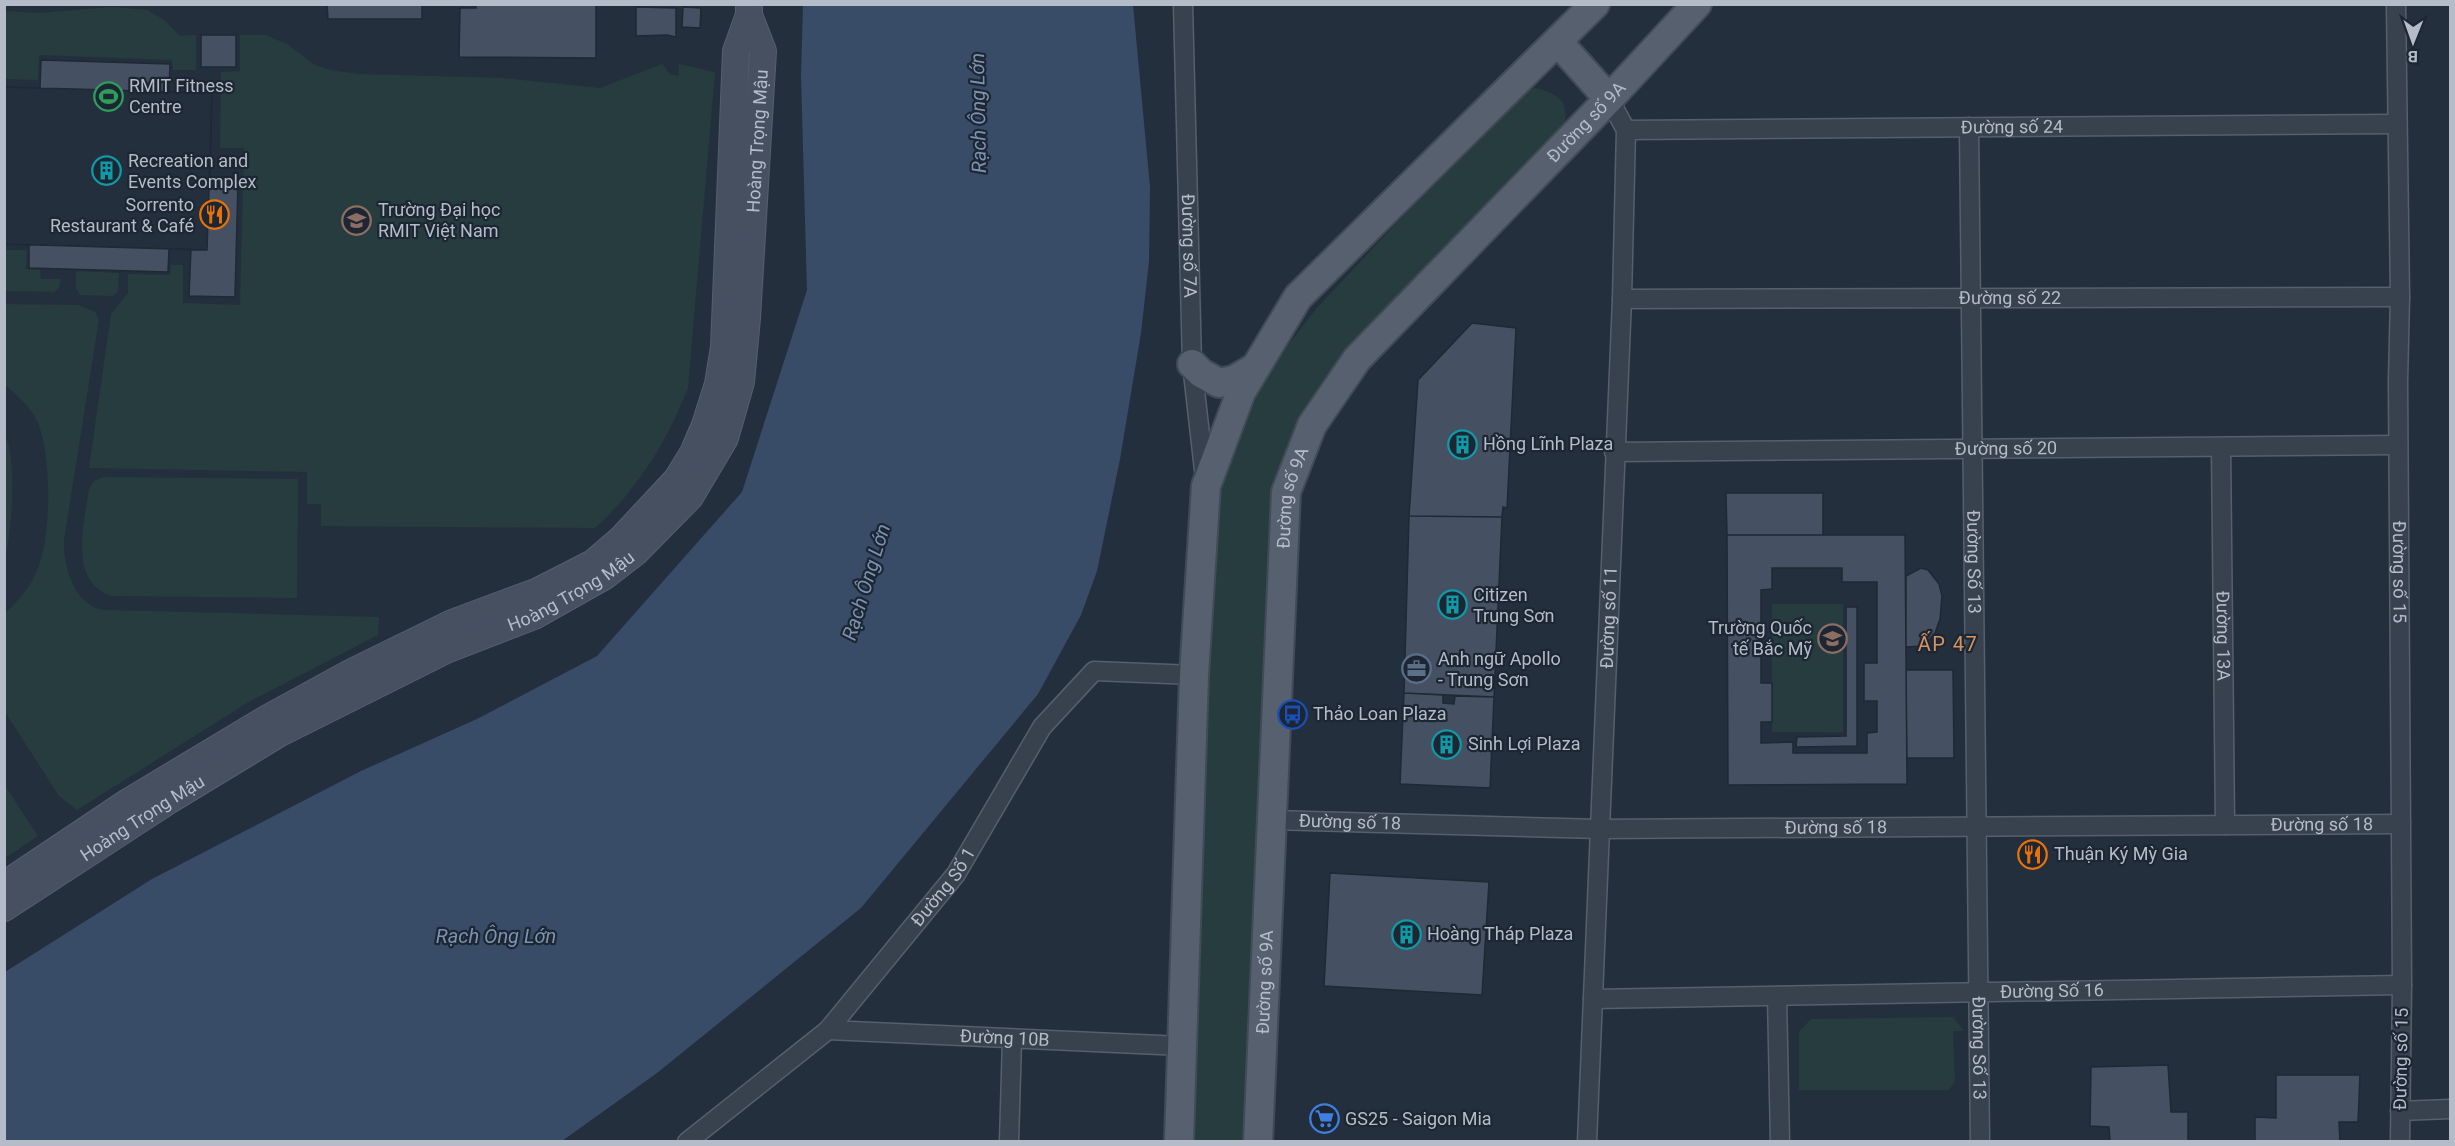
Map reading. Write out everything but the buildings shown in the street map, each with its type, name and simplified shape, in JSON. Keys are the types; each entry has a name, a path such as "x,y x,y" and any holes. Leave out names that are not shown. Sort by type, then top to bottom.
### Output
{"main road":[{"path":"1179,1142 1194,675 1206,486 1241,392 1298,297 1595,4"},
{"name":"Đường số 9A","path":"1258,1142 1286,492 1312,425 1357,359 1609,99 1697,4"},
{"name":"Hoàng Trọng Mậu","path":"4,885 128,802 266,718 352,672 452,623 538,591 593,563 622,538 677,479 693,453 718,384 726,323 736,51 749,10"},
{"name":"Hoàng Trọng Mậu","path":"4,908 168,801 280,733 446,650 534,616 597,581 636,552 690,497 725,438 741,382 763,51 749,10"},
{"path":"1558,42 1609,99"},
{"path":"1192,364 1201,373 1219,383 1234,380 1256,367"}],"street":[{"name":"Đường số 7A","path":"1183,4 1192,364 1206,486"},
{"name":"Đường số 15","path":"2396,4 2400,297 2398,445 2402,985 2400,1142"},
{"path":"1609,99 1626,130"},
{"name":"Đường số 24","path":"1626,130 2397,124"},
{"name":"Đường Số 13","path":"1969,127 1980,1142"},
{"name":"Đường số 11","path":"1587,1142 1622,298 1626,130"},
{"name":"Đường số 22","path":"1622,298 2400,297"},
{"name":"Đường số 20","path":"1614,452 2398,445"},
{"name":"Đường 13A","path":"2221,447 2225,825"},
{"name":"Đường Số 1","path":"687,1142 828,1030 956,874 1042,727 1094,671 1194,675"},
{"name":"Đường số 18","path":"1272,820 1599,829 2401,824"},
{"name":"Đường Số 16","path":"1593,999 2402,985"},
{"path":"1777,996 1780,1142"},
{"name":"Đường 10B","path":"828,1030 1182,1046"},
{"path":"1009,1142 1012,1039"},
{"path":"2400,1111 2451,1109"}],"green space":[{"path":"112,7 147,10 163,19 180,36 196,35 196,70 173,70 172,60 39,55 38,80 5,79 5,11 39,13"},
{"path":"240,35 265,35 287,44 315,65 330,70 359,74 502,78 600,88 662,64 670,74 678,76 679,64 715,72 688,388 670,428 638,481 595,528 321,526 321,504 307,504 307,472 89,468 111,314 128,293 128,274 170,275 171,265 183,265 183,303 240,305 244,148 220,148 221,72 240,71"},
{"path":"1535,88 1551,93 1562,101 1566,113 1562,131 1298,430 1247,1141 1186,1142 1216,527 1220,489 1235,440 1260,390 1285,349 1316,309 1518,93"},
{"path":"5,250 27,250 26,269 40,270 41,279 61,279 59,288 54,292 5,291"},
{"path":"76,271 119,273 118,291 113,296 80,295 76,288"},
{"path":"5,304 78,305 95,312 99,319 64,540 68,572 72,583 85,601 104,610 379,617 378,635 247,703 77,810 59,796 5,712 5,613 30,584 41,558 47,520 48,477 43,438 38,423 28,407 5,385"},
{"path":"5,436 11,460 12,495 10,531 5,557"},
{"path":"103,477 298,479 297,598 111,596 98,588 89,578 84,565 82,534 89,489 94,481"},
{"path":"1772,604 1843,604 1843,732 1772,732"},
{"path":"4,784 38,836 5,858 4,858"},
{"path":"1953,1017 1964,1031 1953,1031 1955,1081 1949,1090 1799,1090 1799,1032 1811,1019"}],"water":[{"name":"Rạch Ông Lớn","path":"803,5 1133,5 1150,187 1149,261 1141,333 1120,459 1097,571 1081,615 1038,694 861,908 657,1073 562,1141 5,1141 5,972 152,879 361,771 477,719 597,656 742,492 807,290 801,76"}],"place":[{"name":"RMIT Fitness Centre","path":"108,96"},
{"name":"Recreation and Events Complex","path":"107,171"},
{"name":"Sorrento Restaurant & Café","path":"215,215"},
{"name":"Trường Đại học RMIT Việt Nam","path":"357,220"},
{"name":"Hồng Lĩnh Plaza","path":"1462,444"},
{"name":"Citizen Trung Sơn","path":"1452,605"},
{"name":"Trường Quốc tế Bắc Mỹ","path":"1833,638"},
{"name":"Anh ngữ Apollo - Trung Sơn","path":"1417,669"},
{"name":"Thảo Loan Plaza","path":"1292,714"},
{"name":"Sinh Lợi Plaza","path":"1447,744"},
{"name":"Thuận Ký Mỳ Gia","path":"2033,854"},
{"name":"Hoàng Tháp Plaza","path":"1406,934"},
{"name":"GS25 - Saigon Mia","path":"1324,1119"}],"district":[{"name":"ẤP 47","path":"1948,644"}]}
